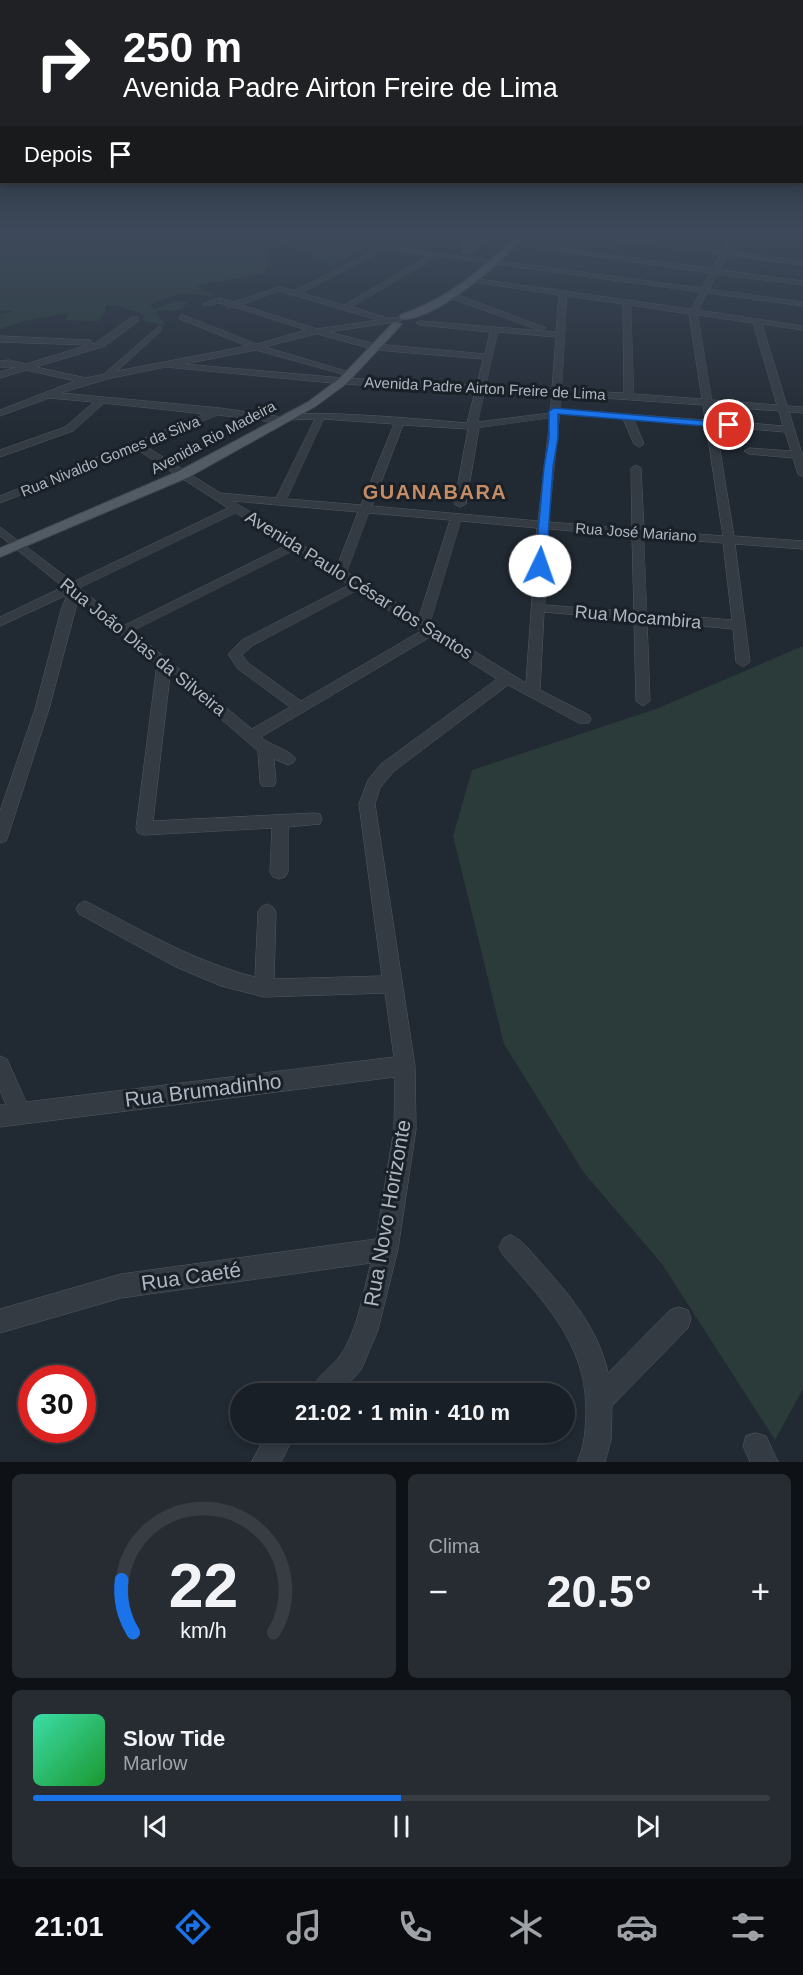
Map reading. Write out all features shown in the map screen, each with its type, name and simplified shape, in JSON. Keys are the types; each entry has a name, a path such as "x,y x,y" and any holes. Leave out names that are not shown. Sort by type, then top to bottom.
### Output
{"main road":[{"name":"Avenida Rio Madeira","path":"0,553 184,474 328,394 399,322 434,303"},
{"path":"399,322 420,321 420,315 425,308"}],"street":[{"path":"229,303 376,347 488,357"},
{"path":"220,310 239,303"},
{"path":"333,303 399,322"},
{"path":"346,307 352,303"},
{"path":"473,303 557,335"},
{"path":"533,690 543,525 554,438 557,335 562,303"},
{"path":"627,303 629,396"},
{"path":"635,303 803,328"},
{"path":"697,303 693,312 729,539 743,662"},
{"path":"183,318 256,347 346,377"},
{"path":"0,375 102,344 135,319"},
{"path":"420,321 557,335"},
{"path":"0,413 87,381 107,376 256,347 316,331 399,322"},
{"path":"757,322 803,474"},
{"path":"107,376 158,329"},
{"path":"252,736 301,708 426,628 459,510 473,420 495,329"},
{"path":"0,339 102,344"},
{"path":"0,364 26,367 87,381"},
{"name":"Avenida Padre Airton Freire de Lima","path":"168,365 803,410"},
{"name":"Avenida Padre Airton Freire de Lima","path":"47,395 284,418 321,416 399,423 474,425 554,413 627,416 788,429"},
{"path":"0,454 69,429 101,401"},
{"name":"Rua Nivaldo Gomes da Silva","path":"0,500 220,411"},
{"path":"281,500 321,416"},
{"path":"627,416 639,444"},
{"path":"340,573 399,423"},
{"name":"Avenida Paulo César dos Santos","path":"137,445 507,679 533,690 584,719"},
{"path":"749,451 796,455"},
{"path":"636,468 643,701"},
{"name":"Rua José Mariano","path":"218,496 366,507 459,510 543,525 803,545"},
{"path":"0,622 73,590 150,548 237,508"},
{"name":"Rua João Dias da Silveira","path":"0,530 164,663 265,749 288,759"},
{"path":"123,631 296,545"},
{"path":"301,708 243,666 235,654 247,643 358,585"},
{"path":"0,836 42,709 73,590"},
{"name":"Rua Mocambira","path":"538,608 739,625"},
{"path":"164,663 144,828 314,819"},
{"name":"Rua Novo Horizonte","path":"331,1383 352,1361 366,1330 386,1250 405,1129 405,1066 367,804 375,782 387,768 507,679"},
{"path":"265,749 268,782"},
{"path":"279,872 280,820"},
{"path":"85,909 183,961 221,977 264,988 393,984"},
{"path":"264,988 267,912"},
{"path":"0,1066 10,1114"},
{"name":"Rua Brumadinho","path":"10,1114 405,1066"},
{"path":"511,1247 568,1311 591,1351 600,1400 597,1450 591,1462"},
{"name":"Rua Caeté","path":"0,1321 121,1286 386,1250"},
{"path":"600,1400 679,1319"},
{"path":"266,1462 277,1443"}],"shaded area":[{"path":"0,303 152,303 150,304 154,310 169,303 187,303 179,310 159,310 156,313 164,326 142,320 145,315 122,307 106,305 105,314 99,321 66,320 68,313 24,321 0,329 0,314 15,311 0,310"},
{"path":"803,646 803,1389 775,1440 662,1264 584,1173 504,1044 453,836 472,770 656,709"}],"district":[{"name":"GUANABARA","path":"435,492"}],"route":[{"path":"540,566 549,467 554,438 554,411 729,425"}]}
